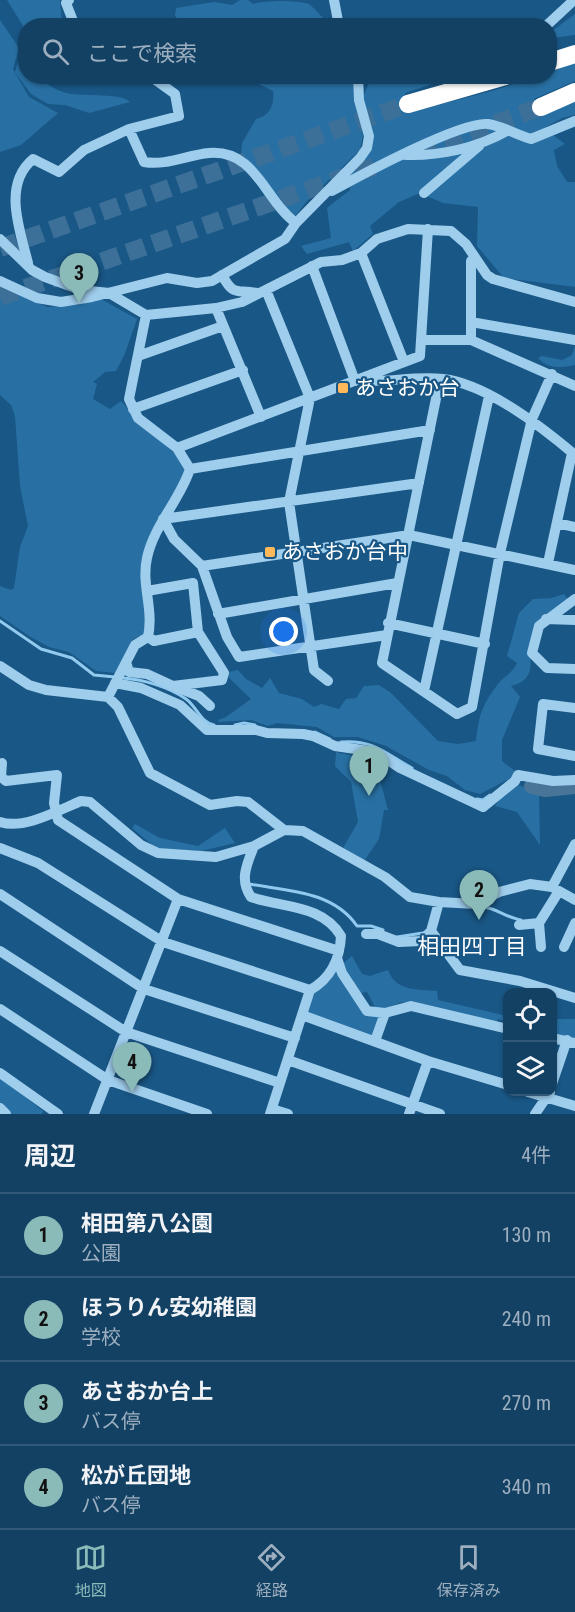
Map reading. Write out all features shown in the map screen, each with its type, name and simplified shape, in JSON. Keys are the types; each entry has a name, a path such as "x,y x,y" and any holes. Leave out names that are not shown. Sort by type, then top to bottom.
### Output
{"highway":[{"path":"557,60 575,54"},
{"path":"408,104 477,84"},
{"path":"541,106 575,92"}],"street":[{"path":"69,0 66,3 72,18"},
{"path":"334,0 337,18"},
{"path":"554,18 570,1"},
{"path":"161,84 175,94 179,116 129,129 84,150 59,172 33,159 23,168 14,197 28,263 32,270 61,284 81,290 109,293 146,315 216,308 242,302 321,262 342,260 361,253 377,239 408,229 428,229 450,231 466,243 474,258 493,279 575,302"},
{"path":"0,281 46,301 78,300 167,279 197,283 212,281 289,236 296,223 360,158 369,136 359,100 361,84"},
{"path":"320,198 402,155 437,139 478,125 488,124 531,138 575,121"},
{"path":"129,129 144,162 155,164 209,153 239,158 258,177 287,217 296,223"},
{"path":"424,193 482,144 507,131"},
{"path":"402,155 423,155 482,144"},
{"path":"177,448 420,356 428,229"},
{"path":"0,239 9,250 28,263"},
{"path":"361,253 404,362"},
{"path":"471,340 471,261 474,258"},
{"path":"312,266 358,380"},
{"path":"222,275 230,289 237,293 262,292"},
{"path":"262,292 310,398 289,502 315,670 328,681"},
{"path":"216,308 261,417"},
{"path":"146,315 129,399 138,418 177,448 190,469"},
{"path":"471,322 575,340"},
{"path":"138,356 223,326"},
{"path":"422,340 471,340 575,386"},
{"path":"133,409 243,370"},
{"path":"440,379 409,535 388,623 382,663 457,714 472,707 486,644 500,553 532,419 552,374"},
{"path":"358,380 451,380 489,396 532,419 573,454 548,563"},
{"path":"424,692 489,396"},
{"path":"190,469 430,430"},
{"path":"148,637 151,609 147,591 147,558 163,519 190,469"},
{"path":"163,519 419,483"},
{"path":"163,519 174,539 202,566 226,637 239,657 387,635"},
{"path":"556,523 575,527"},
{"path":"202,566 409,535 575,570"},
{"path":"147,591 194,583 198,632 224,673 222,680 173,686"},
{"path":"218,614 397,583"},
{"path":"575,599 539,626 532,653 536,660 553,670 575,669"},
{"path":"546,619 575,620"},
{"path":"388,623 486,644"},
{"path":"148,637 154,641 198,632"},
{"path":"108,697 127,665 135,645 148,637"},
{"path":"127,665 129,672 147,674 199,696 210,706"},
{"path":"0,666 29,685 46,690 108,697 118,707 150,773 210,806 237,801 248,802 284,830"},
{"path":"115,683 141,688 180,705 207,730 256,730 267,733 303,734 313,736 335,747 376,752 400,768 483,807 515,781 518,775 553,780 575,780"},
{"path":"575,708 543,704 538,749 575,756"},
{"path":"2,763 1,777 6,781 57,775 54,803 58,820 178,899 338,955"},
{"path":"0,822 7,824 23,822 81,801 90,802 141,845 158,853 216,858 254,846 284,830 303,831 385,877 410,897 439,903 476,904 499,892 530,884 555,889 575,900"},
{"path":"541,947 539,923 575,844"},
{"path":"254,846 244,880 244,888 251,897 311,911 326,918 341,936 338,955 326,978 310,990 280,1083 272,1111 288,1114"},
{"path":"0,848 38,863 163,942 310,990"},
{"path":"0,894 144,988 295,1038"},
{"path":"94,1114 178,899"},
{"path":"366,934 399,942 421,941 431,931 439,903"},
{"path":"519,925 539,923"},
{"path":"564,947 575,923"},
{"path":"431,931 460,970 520,981 575,998"},
{"path":"0,951 126,1032 280,1083"},
{"path":"338,955 342,973 367,1011 385,1013 411,1006 503,1028"},
{"path":"0,1009 108,1080 207,1114"},
{"path":"375,1041 385,1013"},
{"path":"302,1015 428,1061 503,1084"},
{"path":"557,1073 571,1042"},
{"path":"288,1060 410,1109 440,1114"},
{"path":"410,1109 428,1061"},
{"path":"0,1072 58,1114"},
{"path":"535,1114 548,1096"},
{"path":"551,1096 575,1106"},
{"path":"0,1108 6,1114"}],"shaded area":[{"path":"7,0 60,0 62,18 18,18"},
{"path":"240,0 248,0 253,4 297,2 309,4 325,18 177,18 175,16 176,8 214,2 232,5"},
{"path":"575,14 575,35 557,37 557,27"},
{"path":"0,20 18,47 13,69 18,78 18,84 22,84 29,97 58,113 21,145 0,152"},
{"path":"575,63 575,81 534,99 539,113 575,99 575,115 562,118 544,128 565,144 554,150 557,166 567,182 575,182 575,287 504,278 477,246 478,207 443,203 420,193 399,202 370,226 373,234 353,251 349,242 307,254 301,246 331,238 327,208 350,190 351,171 368,153 363,97 369,84 432,84 405,93 410,112 514,84 557,84 557,69"},
{"path":"24,84 48,84 58,90 77,95 119,97 130,102 89,113 65,105 48,104 31,94"},
{"path":"258,84 355,84 363,136 360,150 307,201 296,215 292,215 241,157 242,143 256,119 261,118 272,105 273,91"},
{"path":"0,285 47,307 77,305 101,299 137,319 124,356 116,371 105,372 93,382 97,384 93,399 110,409 121,401 140,422 185,463 185,474 144,558 149,614 144,634 132,640 125,659 115,673 96,671 69,652 49,647 0,616 0,586 11,590 14,588 20,547 28,526 20,486 15,416 11,405 0,395"},
{"path":"575,346 575,365 555,367 538,358 542,356 562,360 572,355"},
{"path":"564,594 569,600 551,611 529,650 531,663 527,677 511,686 520,697 502,740 502,761 515,771 513,777 480,794 465,790 447,776 429,770 386,746 358,737 334,737 317,727 277,723 268,726 251,720 219,722 218,720 251,699 224,673 238,670 246,679 262,688 270,678 279,693 302,699 314,707 321,704 339,709 346,699 356,698 364,686 379,685 391,693 438,741 458,744 476,741 480,717 488,698 517,663 507,656 519,613 533,599 552,598"},
{"path":"336,752 375,761 388,810 384,810 379,839 364,861 343,848 358,822 351,782 335,766"},
{"path":"518,785 539,792 540,845 517,812 495,806 503,794"},
{"path":"135,824 160,838 198,846 225,828 235,843 201,851 156,848 132,828"},
{"path":"352,956 362,974 370,976 388,970 396,982 402,986 437,991 438,1000 503,1015 503,1021 498,1019 495,1024 402,1002 385,1009 375,1007 367,992 359,993 342,964"},
{"path":"336,966 365,1013 381,1015 374,1037 305,1011 310,993"},
{"path":"557,1019 575,1019 575,1043 557,1038"},
{"path":"0,1077 43,1111 42,1114 10,1114 0,1105"}],"waterway":[{"path":"0,621 41,649 72,658 94,675 115,677"},
{"path":"122,678 147,682 172,691 190,702 205,721 214,725"},
{"path":"235,725 244,723 255,725"},
{"path":"315,732 330,739"},
{"path":"341,742 371,745 412,768"},
{"path":"532,786 545,789 575,786"},
{"path":"477,799 483,800 490,795"},
{"path":"249,884 309,894 335,906 347,914 357,926 371,926 383,930"},
{"path":"480,907 490,908 521,920"},
{"path":"397,937 423,933"}],"tunnel":[{"path":"0,248 408,104"},
{"path":"419,151 541,107"},
{"path":"0,297 376,166"}],"place":[{"name":"あさおか台上","path":"79,303"},
{"name":"あさおか台","path":"343,388"},
{"name":"あさおか台中","path":"270,552"},
{"name":"相田第八公園","path":"369,796"},
{"name":"ほうりん安幼稚園","path":"479,920"},
{"name":"松が丘団地","path":"132,1092"}],"district":[{"name":"相田四丁目","path":"472,946"}]}
